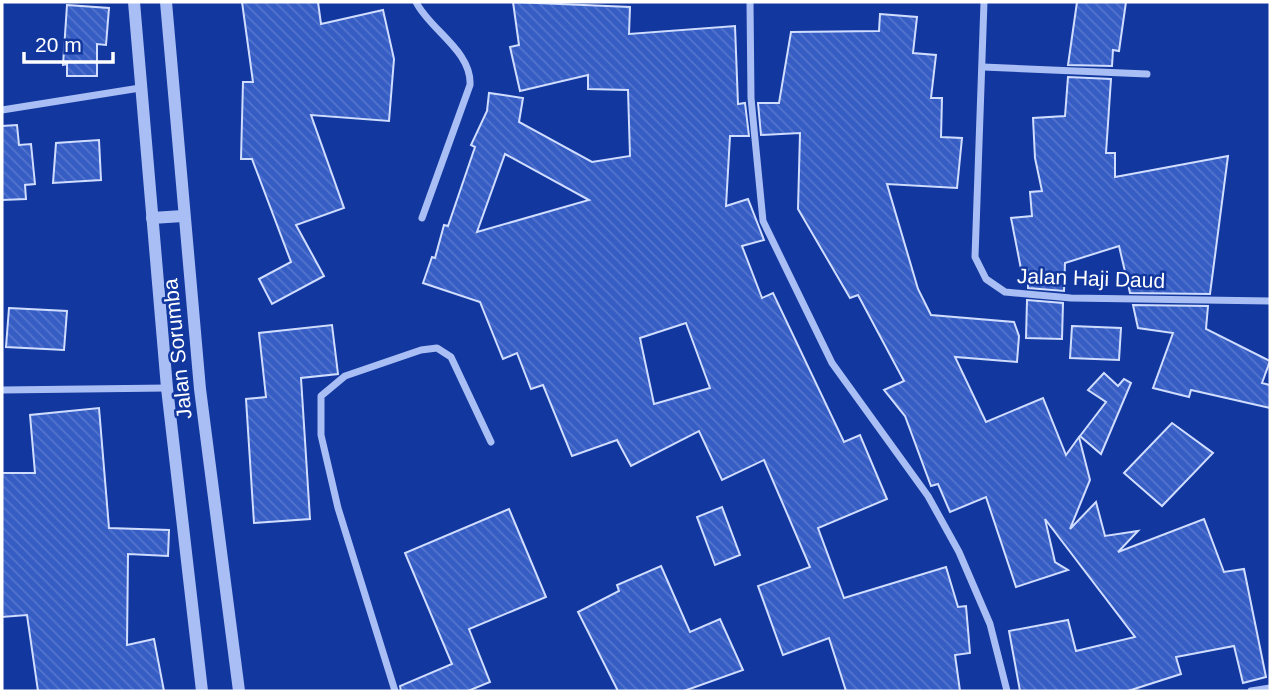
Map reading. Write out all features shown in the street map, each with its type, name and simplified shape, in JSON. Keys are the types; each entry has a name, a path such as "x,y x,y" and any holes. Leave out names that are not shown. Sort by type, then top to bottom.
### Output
{"street":[{"name":"Jalan Sorumba","path":"134,2 167,388 202,691"},
{"name":"Jalan Sorumba","path":"166,2 183,216 203,416 239,691"},
{"path":"416,2 456,51 470,75 470,85 422,218"},
{"path":"750,2 755,152 759,201 767,232 832,363 928,496 959,552 990,624 1007,691"},
{"name":"Jalan Haji Daud","path":"984,2 983,67 975,189 975,257 979,269 993,287 1004,292 1072,298 1270,301"},
{"path":"983,67 1147,74"},
{"path":"2,110 140,88"},
{"path":"152,218 183,216"},
{"path":"395,691 338,508 321,435 321,396 345,376 421,350 437,348 451,357 491,442"},
{"path":"2,390 167,388"},
{"path":"1251,691 1270,688"}],"building":[{"path":"242,2 318,2 321,24 383,10 394,59 389,121 311,115 344,208 296,225 324,276 272,304 259,279 291,262 252,159 241,159 243,82 253,82"},
{"path":"513,2 630,7 629,34 735,26 738,104 745,103 749,136 730,136 726,206 748,199 764,240 742,246 762,298 773,293 844,442 860,435 887,499 818,528 844,598 946,567 958,607 966,606 970,653 955,655 960,691 846,691 829,638 783,655 758,586 810,567 764,460 722,480 699,431 631,466 617,440 572,456 543,385 531,389 517,353 503,359 480,302 423,283 432,257 435,258 444,225 448,226 475,147 471,145 487,111 489,93 523,98 519,122 592,162 630,156 628,90 588,89 588,75 520,91 510,47 519,45","holes":["505,154 589,200 477,232","686,323 710,388 654,404 640,338"]},
{"path":"1077,2 1126,2 1119,51 1113,50 1112,66 1068,65"},
{"path":"67,5 109,8 106,45 97,44 97,76 67,76 67,64 63,65"},
{"path":"880,14 917,17 913,53 936,55 931,98 942,98 941,137 962,138 957,188 887,184 918,289 931,315 1014,322 1019,336 1017,362 955,357 986,422 1043,398 1066,455 1079,437 1090,480 1070,529 1096,502 1105,536 1138,531 1118,552 1204,519 1224,572 1244,569 1266,677 1243,683 1234,646 1176,657 1181,674 1128,691 1020,691 1009,631 1068,620 1076,651 1135,637 1045,519 1055,562 1068,570 1016,587 986,497 950,512 938,484 931,486 905,416 884,390 904,381 858,295 850,298 798,209 800,133 761,135 758,103 779,103 791,32 879,31"},
{"path":"1068,77 1111,79 1106,153 1115,153 1115,177 1228,156 1210,294 1130,293 1119,246 1065,263 1064,291 1028,288 1028,269 1021,269 1011,218 1032,216 1030,192 1042,191 1035,158 1033,118 1065,116"},
{"path":"17,125 19,145 31,144 35,184 25,185 26,199 2,200 2,126"},
{"path":"99,140 101,180 53,183 56,143"},
{"path":"1027,300 1063,303 1062,339 1026,338"},
{"path":"1133,305 1208,306 1206,329 1270,361 1262,383 1270,385 1270,408 1191,390 1189,397 1153,388 1173,333 1138,328"},
{"path":"9,308 67,311 64,350 6,347"},
{"path":"332,325 338,374 301,378 310,519 254,523 246,399 266,397 259,333"},
{"path":"1072,326 1121,328 1119,360 1070,358"},
{"path":"1104,373 1118,386 1124,379 1131,383 1101,454 1080,436 1106,402 1088,390"},
{"path":"99,408 109,528 169,530 168,556 128,554 127,645 154,639 164,691 38,691 27,615 2,617 2,473 35,473 30,415"},
{"path":"1172,423 1213,453 1162,506 1124,473"},
{"path":"722,507 740,555 715,565 697,517"},
{"path":"509,509 546,597 469,629 490,682 468,691 401,691 400,686 452,664 405,553"},
{"path":"661,566 690,632 720,619 743,670 684,691 618,691 578,612 619,591 617,585"}]}
